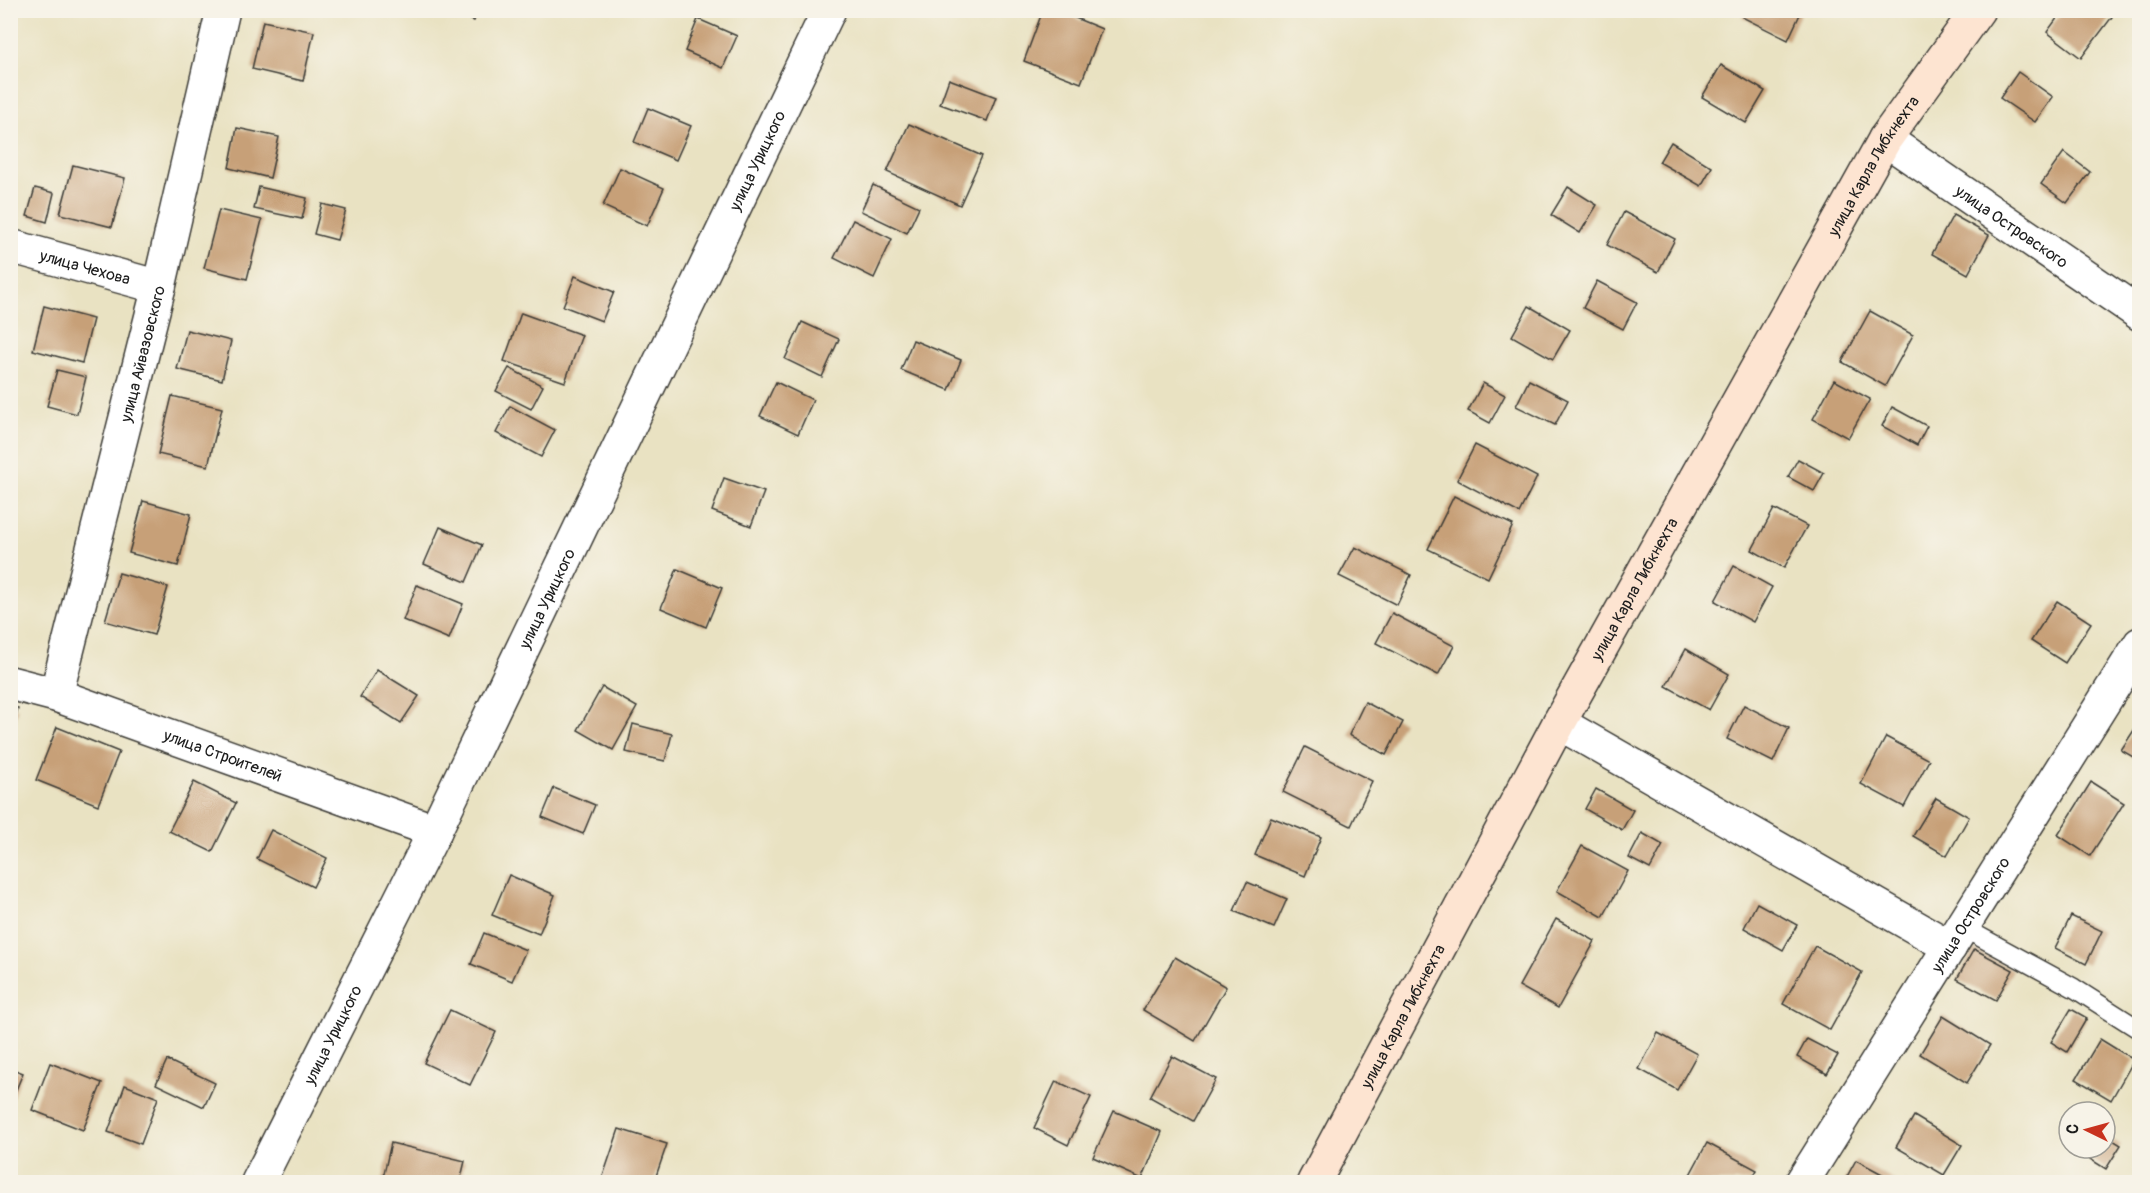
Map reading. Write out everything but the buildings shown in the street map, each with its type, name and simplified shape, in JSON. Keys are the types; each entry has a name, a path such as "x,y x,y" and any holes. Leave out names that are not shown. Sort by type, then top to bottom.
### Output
{"main road":[{"name":"улица Карла Либкнехта","path":"1314,1182 1559,723 1885,139 1978,10"}],"street":[{"name":"улица Айвазовского","path":"56,695 159,287 223,10"},
{"name":"улица Урицкого","path":"258,1182 435,831 829,10"},
{"name":"улица Островского","path":"1885,139 2139,314"},
{"name":"улица Чехова","path":"10,246 159,287"},
{"name":"улица Островского","path":"1802,1182 2139,644"},
{"name":"улица Строителей","path":"10,683 56,695 435,831"},
{"path":"1559,723 1956,937"}],"lane":[{"path":"1956,937 2074,988 2139,1030"}]}
